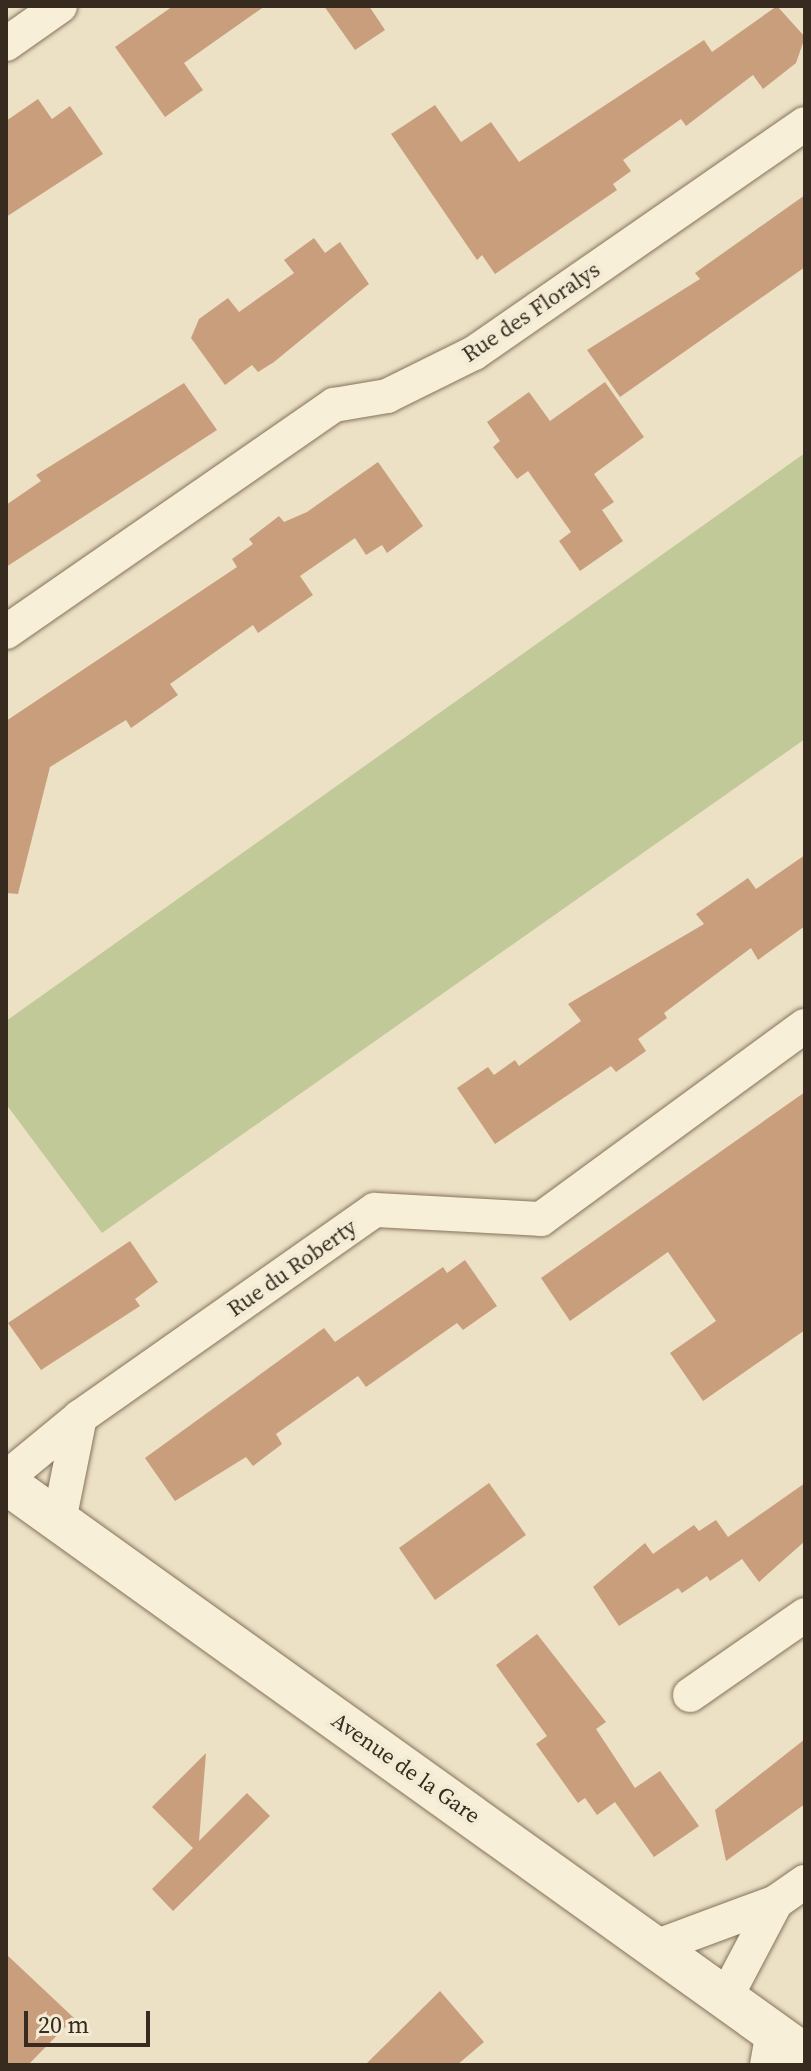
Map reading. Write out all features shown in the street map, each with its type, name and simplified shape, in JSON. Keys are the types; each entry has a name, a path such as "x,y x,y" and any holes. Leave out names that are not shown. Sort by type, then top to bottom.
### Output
{"street":[{"path":"6,44 60,6"},
{"name":"Rue des Floralys","path":"6,632 334,405 387,396 474,353 805,124"},
{"name":"Rue du Roberty","path":"6,1480 80,1417 375,1210 541,1219 805,1026"},
{"path":"59,1521 80,1417"},
{"name":"Avenue de la Gare","path":"6,1480 59,1521 727,1995 781,2050"},
{"path":"690,1695 805,1615"},
{"path":"658,1946 776,1902 805,1882"},
{"path":"727,1995 776,1902"}],"green space":[{"path":"805,453 805,739 102,1233 6,1104 6,1021"}],"building":[{"path":"173,6 265,6 184,63 203,90 165,117 115,47"},
{"path":"324,6 369,6 385,30 355,50"},
{"path":"777,6 805,37 796,63 763,89 753,75 686,126 681,119 623,160 631,171 613,184 617,190 495,274 482,255 477,260 391,134 435,105 461,142 491,122 519,162 704,40 712,52"},
{"path":"38,99 52,119 70,106 103,154 6,217 6,121"},
{"path":"805,195 805,267 620,397 587,350 700,279 695,273"},
{"path":"314,238 325,253 340,242 369,284 274,362 258,372 252,365 225,385 191,338 199,319 228,298 239,312 294,273 284,260"},
{"path":"605,382 644,437 594,474 614,502 602,510 623,541 580,571 559,541 571,532 528,471 517,479 493,447 500,441 487,422 529,392 550,421"},
{"path":"184,383 217,430 6,567 6,505 41,481 36,475"},
{"path":"378,462 423,526 387,553 382,545 366,555 355,538 300,576 313,595 258,633 253,625 170,684 178,695 131,728 126,720 50,767 18,894 6,893 6,721 237,567 232,559 253,544 249,539 279,516 284,522 307,512"},
{"path":"805,855 805,926 758,960 751,948 664,1013 667,1018 638,1039 646,1051 616,1072 611,1066 495,1144 457,1088 488,1067 494,1075 515,1060 519,1066 581,1021 568,1004 704,924 696,914 748,878 756,889"},
{"path":"805,1092 805,1330 703,1401 670,1353 716,1321 668,1252 570,1321 541,1278"},
{"path":"130,1241 158,1282 135,1299 140,1306 41,1370 8,1323"},
{"path":"465,1260 497,1306 463,1330 457,1323 366,1387 358,1376 276,1434 282,1444 253,1466 246,1457 175,1501 145,1458 324,1328 335,1342 443,1267 447,1273"},
{"path":"489,1483 526,1535 435,1600 399,1548"},
{"path":"805,1483 805,1541 759,1582 742,1559 710,1581 707,1576 682,1593 678,1588 619,1626 593,1587 645,1543 653,1554 694,1525 699,1531 716,1520 728,1537"},
{"path":"537,1634 606,1722 596,1729 635,1788 660,1771 699,1826 654,1857 615,1802 597,1815 585,1798 578,1803 536,1744 547,1736 496,1665"},
{"path":"805,1739 805,1804 726,1861 715,1810"},
{"path":"206,1753 199,1841 247,1793 270,1816 173,1911 152,1889 193,1848 152,1807"},
{"path":"6,1954 74,2018 28,2065 6,2065"},
{"path":"440,1991 484,2042 457,2065 365,2065"}]}
